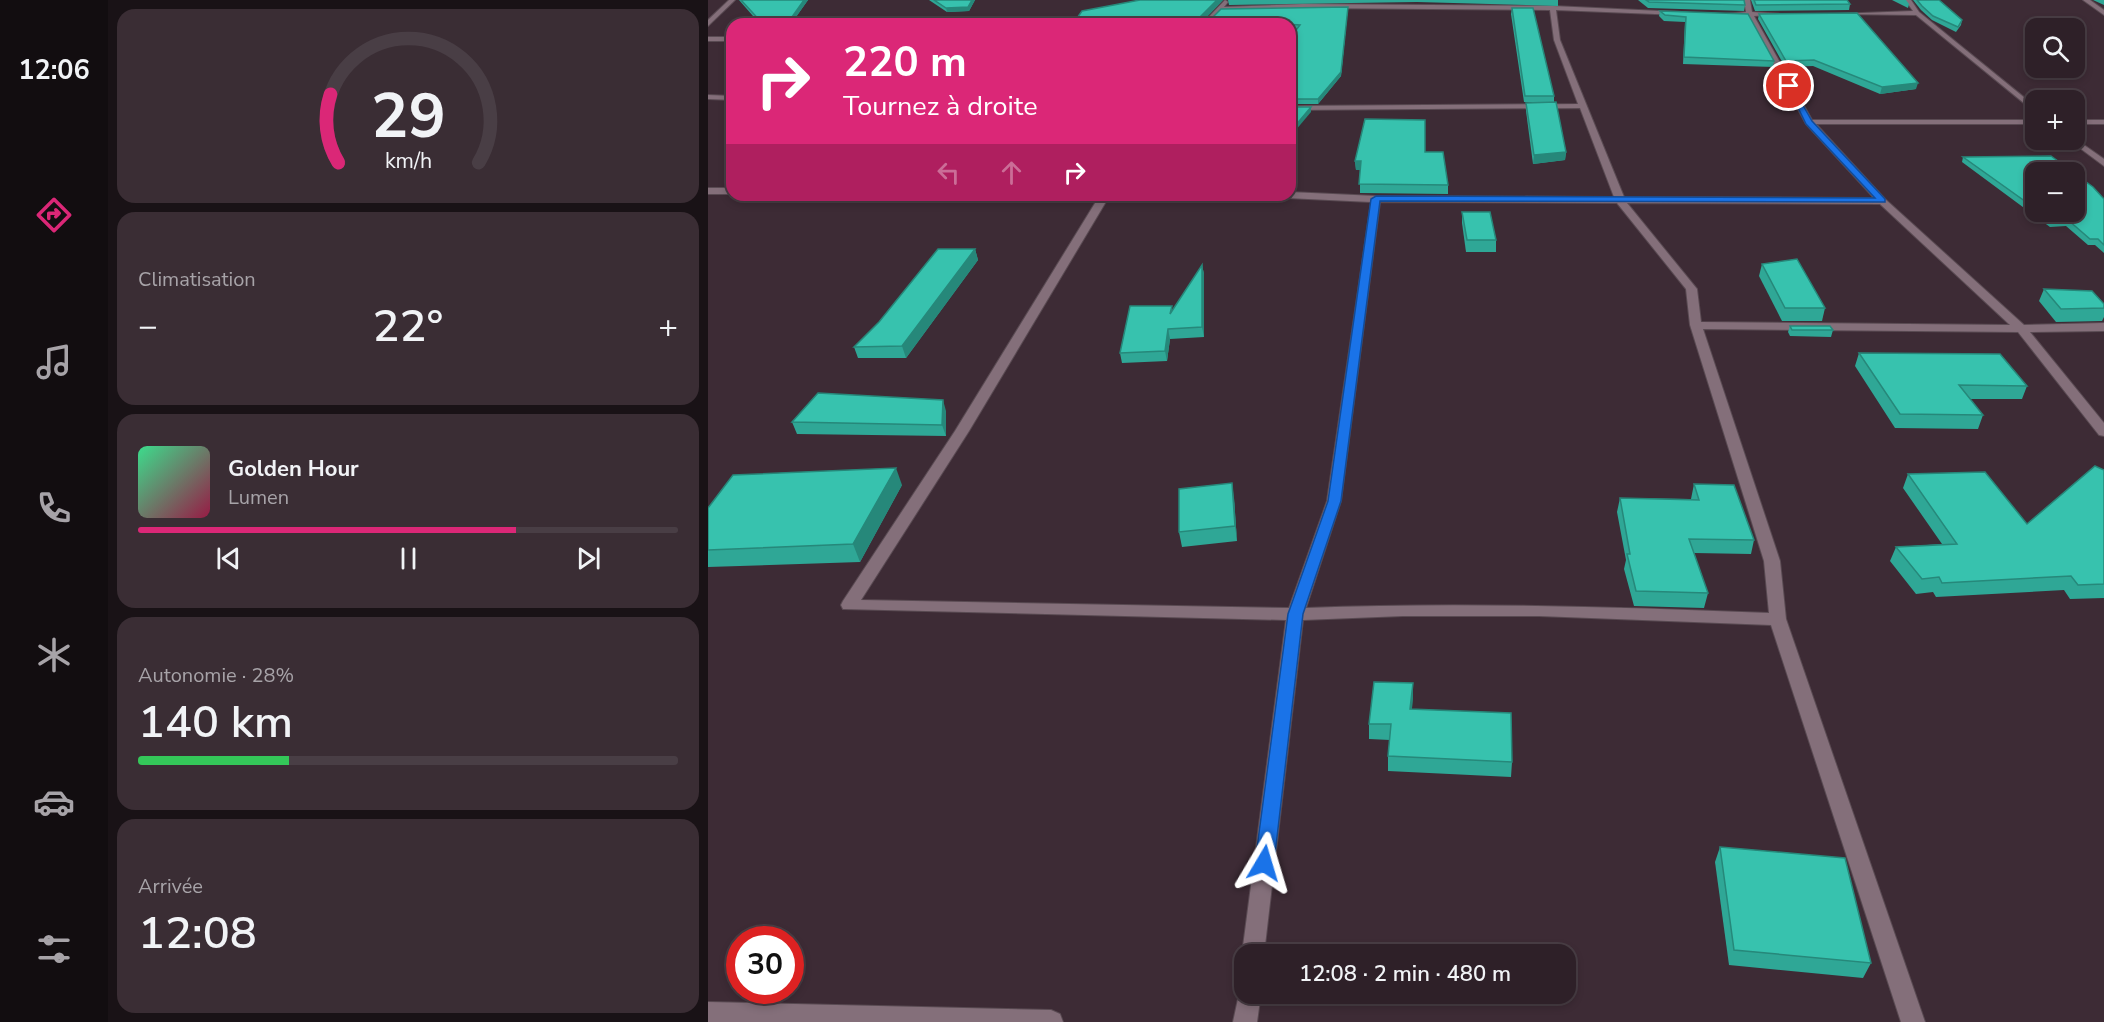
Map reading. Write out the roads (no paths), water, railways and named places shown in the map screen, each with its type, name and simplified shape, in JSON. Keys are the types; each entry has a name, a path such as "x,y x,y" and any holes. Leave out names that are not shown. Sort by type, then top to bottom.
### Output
{"street":[{"path":"708,24 732,0"},
{"path":"1210,18 1222,2 1231,0"},
{"path":"1747,0 1750,15 1809,122 1882,201 2021,330 2104,432"},
{"path":"1908,0 1917,13 2025,102"},
{"path":"2086,0 2104,14"},
{"path":"1218,9 1303,6 1553,8 1692,13"},
{"path":"1553,8 1557,40 1581,106 1620,200 1691,289 1696,325 1772,561 1778,619 1913,1022"},
{"path":"1833,14 1917,13"},
{"path":"1715,14 1786,14"},
{"path":"708,39 726,39"},
{"path":"708,97 726,98"},
{"path":"1296,108 1581,106"},
{"path":"1809,122 2025,122"},
{"path":"2085,122 2104,122"},
{"path":"2085,149 2104,163"},
{"path":"708,191 726,191"},
{"path":"1296,195 1376,199 1882,201"},
{"path":"1254,944 1295,614 1334,501 1376,199"},
{"path":"1101,201 962,431 849,605 1295,614 1403,610 1539,610 1778,619"},
{"path":"1696,325 2021,330 2104,327"},
{"path":"1245,1022 1247,1004"},
{"path":"708,1014 1052,1022"}]}
